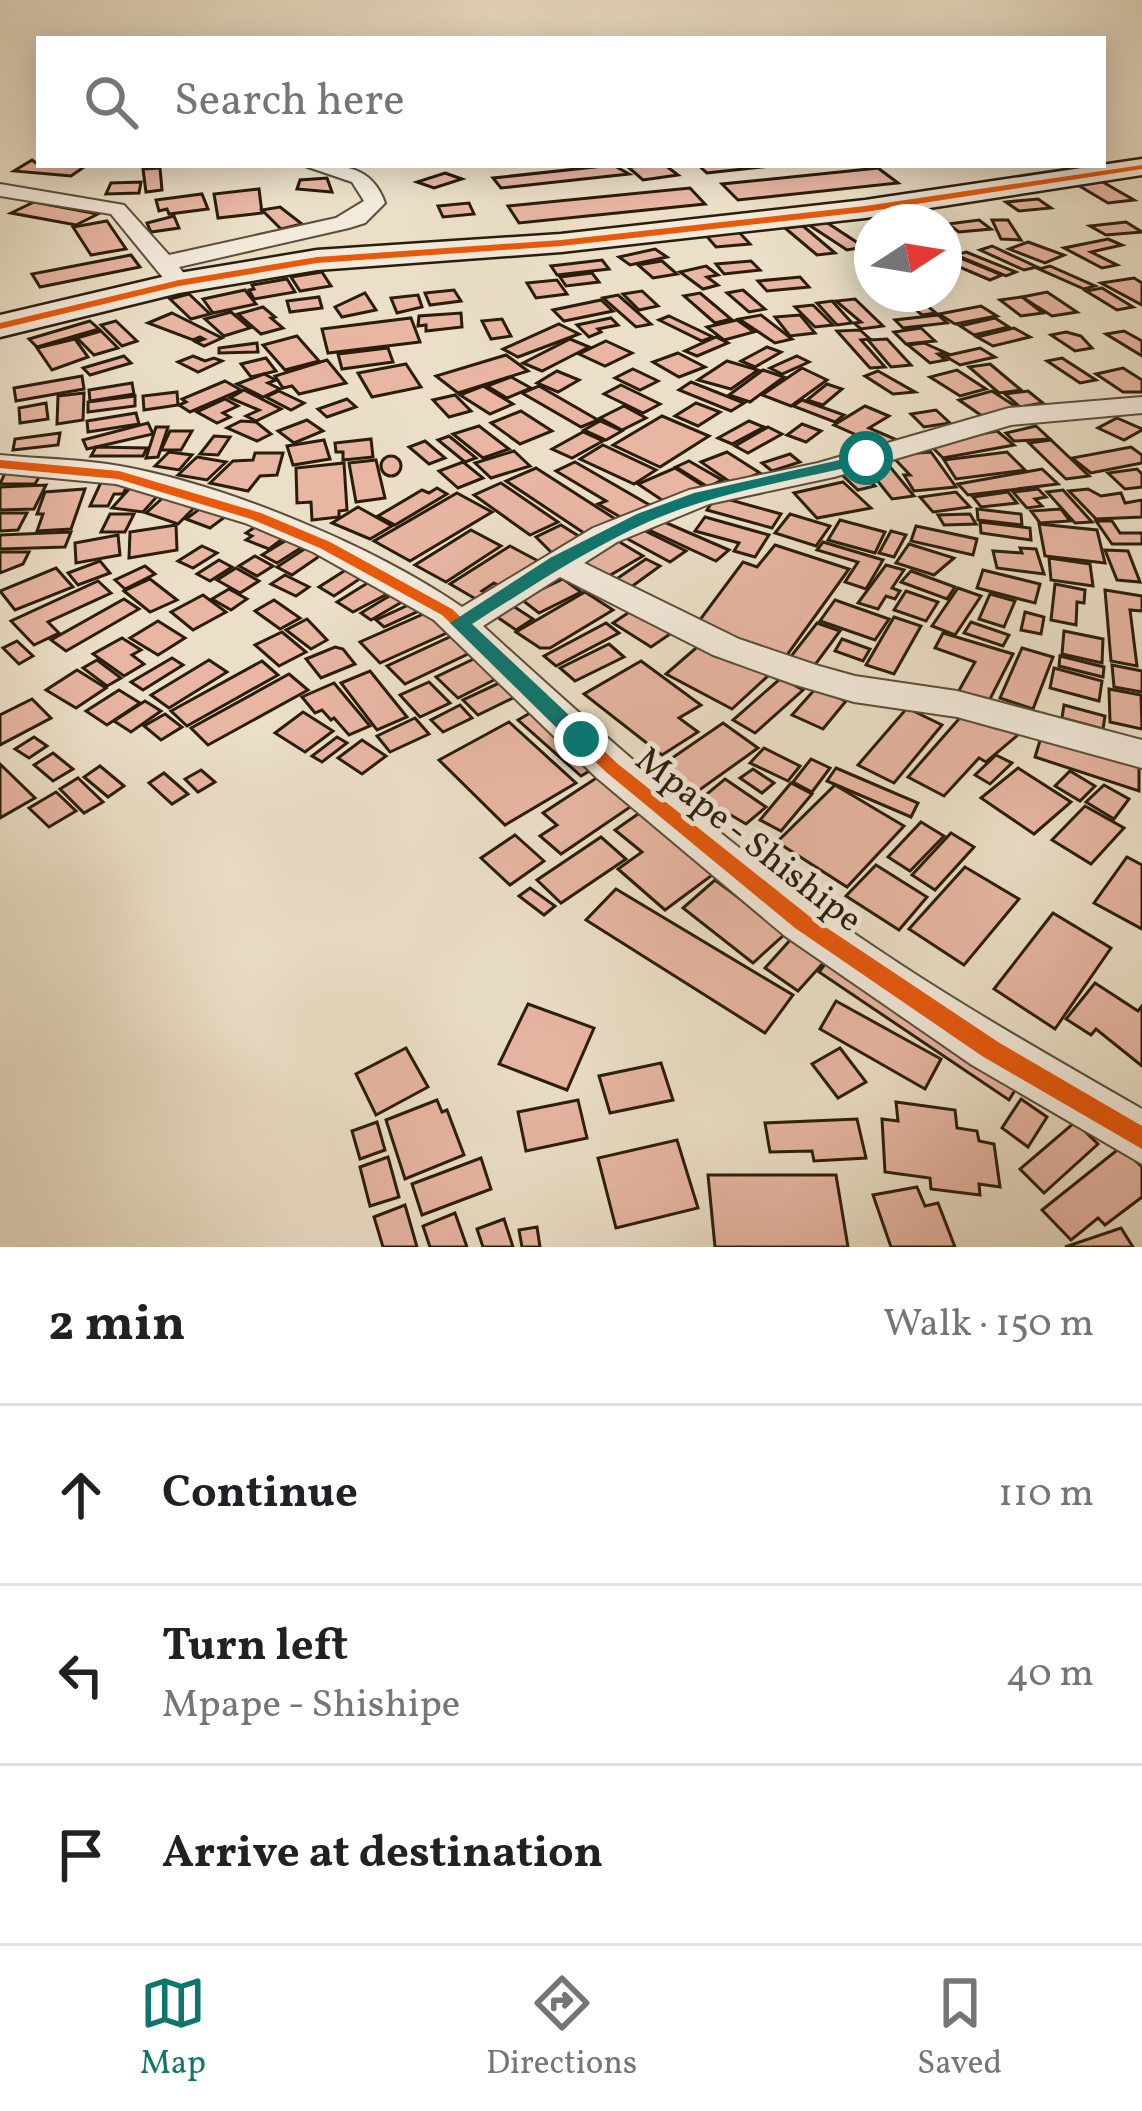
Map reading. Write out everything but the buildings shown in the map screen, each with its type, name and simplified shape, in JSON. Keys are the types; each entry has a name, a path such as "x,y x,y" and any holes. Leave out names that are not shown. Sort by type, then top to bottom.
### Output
{"street":[{"path":"172,273 562,243 865,209 1142,167"},
{"path":"0,326 341,223 375,203 362,176 326,168"},
{"path":"0,190 117,209 172,273"},
{"path":"460,623 556,562 643,518 700,497 823,471 1009,417 1142,405"},
{"name":"Mpape - Shishipe","path":"0,464 119,475 256,516 383,576 460,623 612,768 802,922 990,1049 1137,1126"},
{"path":"556,562 726,647 806,675 854,689 957,704 1142,754"}],"cycle path":[{"path":"0,326 179,283 317,260 561,243 865,209 1142,167"},
{"path":"0,464 119,475 256,516 325,545 447,612 612,768 802,922 990,1049 1142,1138"}],"route":[{"path":"581,739 460,623 556,562 643,518 700,497 866,458"}]}
